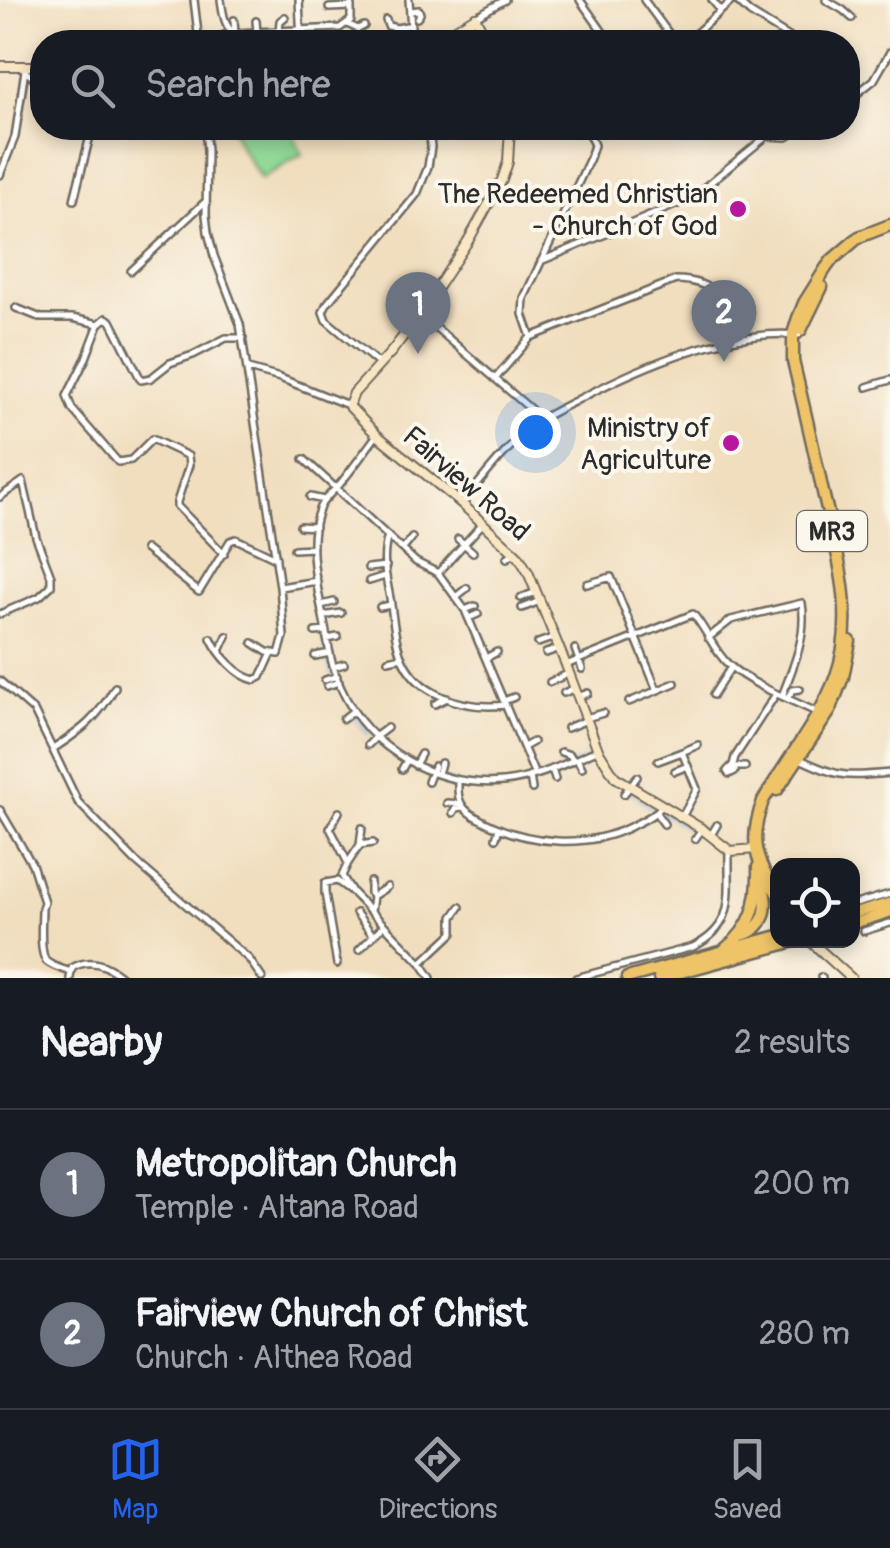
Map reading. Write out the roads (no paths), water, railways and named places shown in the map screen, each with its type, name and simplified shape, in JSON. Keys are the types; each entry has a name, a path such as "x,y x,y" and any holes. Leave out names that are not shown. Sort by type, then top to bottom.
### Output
{"highway":[{"path":"796,335 836,265 852,248 890,228"},
{"name":"MR3","path":"758,853 768,805 794,756 837,694 851,632 852,600 847,570 796,335"},
{"path":"722,952 740,935 758,900 758,853"},
{"path":"758,853 770,875"},
{"path":"627,978 770,938"},
{"path":"659,978 770,947"}],"main road":[{"path":"455,30 475,18 482,30"},
{"path":"0,66 30,67"},
{"path":"350,406 354,392 420,314 468,241 502,180 509,140"},
{"name":"Fairview Road","path":"350,406 377,435 483,523 528,572 581,693 579,709 615,777 628,790 682,817 730,850"},
{"path":"730,850 758,853"},
{"path":"860,912 890,903"},
{"path":"860,921 890,912"},
{"path":"820,948 828,955"},
{"path":"823,948 847,977"}],"street":[{"path":"194,0 198,30"},
{"path":"221,0 220,12 230,30"},
{"path":"410,0 411,30"},
{"path":"475,18 504,0"},
{"path":"580,0 601,30"},
{"path":"644,0 666,30"},
{"path":"712,0 720,10"},
{"path":"699,30 734,0 777,30"},
{"path":"826,0 852,18"},
{"path":"308,2 299,2 299,30 340,28 351,20 353,6 333,6"},
{"path":"410,11 419,10 417,18"},
{"path":"280,30 280,21 286,17"},
{"path":"233,30 234,20"},
{"path":"386,20 388,26 397,28 411,25"},
{"path":"256,21 257,30"},
{"path":"346,24 364,26"},
{"path":"860,91 874,80 890,52"},
{"path":"24,68 30,73"},
{"path":"0,175 15,137 24,68"},
{"path":"74,200 89,140"},
{"path":"206,140 206,215 214,256 238,314 243,338 280,587 284,636 279,654 253,643"},
{"path":"379,364 326,320 323,312 417,194 428,167 430,140"},
{"path":"531,337 523,314 524,298 590,158 592,140"},
{"path":"541,261 690,199 762,140"},
{"path":"132,271 206,201"},
{"path":"496,378 531,337 676,280 708,286 719,295 744,338"},
{"path":"16,308 41,318 72,318 99,324"},
{"path":"420,314 542,419"},
{"path":"224,554 177,506 188,456 152,438 131,460 118,462 72,408 68,396 99,324 106,318 111,320 141,380 226,338 243,338"},
{"path":"462,504 489,470 542,419 657,362 686,352 744,338 796,335"},
{"name":"Fairview Road","path":"248,368 350,406"},
{"path":"867,387 890,380"},
{"path":"377,435 324,500 313,548 333,667 353,712 371,738 416,765 458,780 475,783 487,779 506,785 598,750"},
{"path":"304,459 416,562 438,573 457,596 524,746 532,789"},
{"path":"0,497 23,481 36,537 51,576 51,586 38,596 0,614"},
{"path":"310,497 324,500"},
{"path":"318,516 326,520"},
{"path":"438,573 461,541 483,523"},
{"path":"300,526 315,527"},
{"path":"388,534 386,576 397,640 413,675 426,687 466,709 515,701"},
{"path":"403,549 412,538"},
{"path":"145,548 199,592 230,541 236,539 276,558"},
{"path":"461,541 473,552"},
{"path":"294,549 313,548"},
{"path":"368,568 386,566"},
{"path":"316,570 324,570"},
{"path":"369,581 386,576"},
{"path":"587,584 611,577 645,673 657,693"},
{"path":"280,587 317,581"},
{"path":"457,596 467,588"},
{"path":"521,598 538,596"},
{"path":"522,608 538,596"},
{"path":"312,604 334,602"},
{"path":"708,638 731,620 802,603 806,630 781,696"},
{"path":"380,607 391,605"},
{"path":"465,610 475,606"},
{"path":"323,616 341,613"},
{"path":"468,618 478,614"},
{"path":"550,682 579,660 693,614 731,667 821,715"},
{"path":"315,632 338,638"},
{"path":"220,651 226,636"},
{"path":"538,643 555,637"},
{"path":"211,638 249,680 260,676 272,653"},
{"path":"384,643 397,640"},
{"path":"546,653 560,648"},
{"path":"575,649 582,669"},
{"path":"315,656 330,653"},
{"path":"487,661 497,656"},
{"path":"388,660 402,657"},
{"path":"333,667 344,664"},
{"path":"714,694 731,667"},
{"path":"406,681 413,675"},
{"path":"326,683 338,679"},
{"path":"0,680 34,710 78,802 135,861 248,959 262,978"},
{"path":"635,702 675,683"},
{"path":"54,749 84,730 104,707 115,686"},
{"path":"418,694 426,687"},
{"path":"745,767 734,766 735,758 763,708 800,689"},
{"path":"564,693 581,693"},
{"path":"435,704 446,698"},
{"path":"453,710 457,702"},
{"path":"488,716 489,707"},
{"path":"343,719 353,712"},
{"path":"568,728 602,713"},
{"path":"371,738 387,728"},
{"path":"511,750 533,742"},
{"path":"660,758 698,744"},
{"path":"671,746 690,771 692,791 682,817"},
{"path":"402,769 408,751"},
{"path":"561,752 570,755 582,768"},
{"path":"416,765 421,754"},
{"path":"794,756 828,773 848,777 890,773"},
{"path":"428,782 436,769"},
{"path":"552,769 555,779"},
{"path":"674,771 699,771"},
{"path":"506,785 510,772"},
{"path":"628,790 637,777"},
{"path":"458,780 461,805"},
{"path":"692,791 704,795"},
{"path":"447,803 461,805 502,830 546,842 610,835 660,809 664,824"},
{"path":"454,813 461,805"},
{"path":"0,810 32,864 44,902 44,959 70,975 75,964 100,963 123,978"},
{"path":"339,812 330,828 348,862"},
{"path":"482,820 486,812"},
{"path":"711,836 717,825"},
{"path":"606,826 610,835"},
{"path":"352,892 342,876 360,845 362,828"},
{"path":"695,839 702,829"},
{"path":"499,838 502,830"},
{"path":"546,830 546,842"},
{"path":"572,832 576,849"},
{"path":"360,845 374,843"},
{"path":"576,978 694,948 708,940 720,929 727,913 730,850"},
{"path":"337,964 325,883 338,881 410,947 431,978"},
{"path":"370,882 371,912"},
{"path":"373,896 387,886"},
{"path":"860,903 890,894"},
{"path":"421,963 452,934 453,917 460,907"},
{"path":"356,913 373,936"},
{"path":"864,931 890,923"},
{"path":"359,950 384,926"}],"waterway":[{"path":"319,606 322,627"},
{"path":"323,634 326,649"},
{"path":"328,659 332,674"},
{"path":"352,714 369,734"},
{"path":"376,741 402,760"},
{"path":"582,761 593,759 610,776"},
{"path":"560,770 577,763"},
{"path":"413,766 428,774"},
{"path":"534,780 550,774"},
{"path":"434,776 454,784"},
{"path":"466,786 499,788"},
{"path":"631,791 653,809"},
{"path":"660,814 670,817"},
{"path":"674,819 680,823"},
{"path":"682,824 696,833"}],"place":[{"name":"The Redeemed Christian - Church of God","path":"738,209"},
{"name":"Metropolitan Church","path":"418,354"},
{"name":"Fairview Church of Christ","path":"724,362"},
{"name":"Ministry of Agriculture","path":"731,443"}]}
